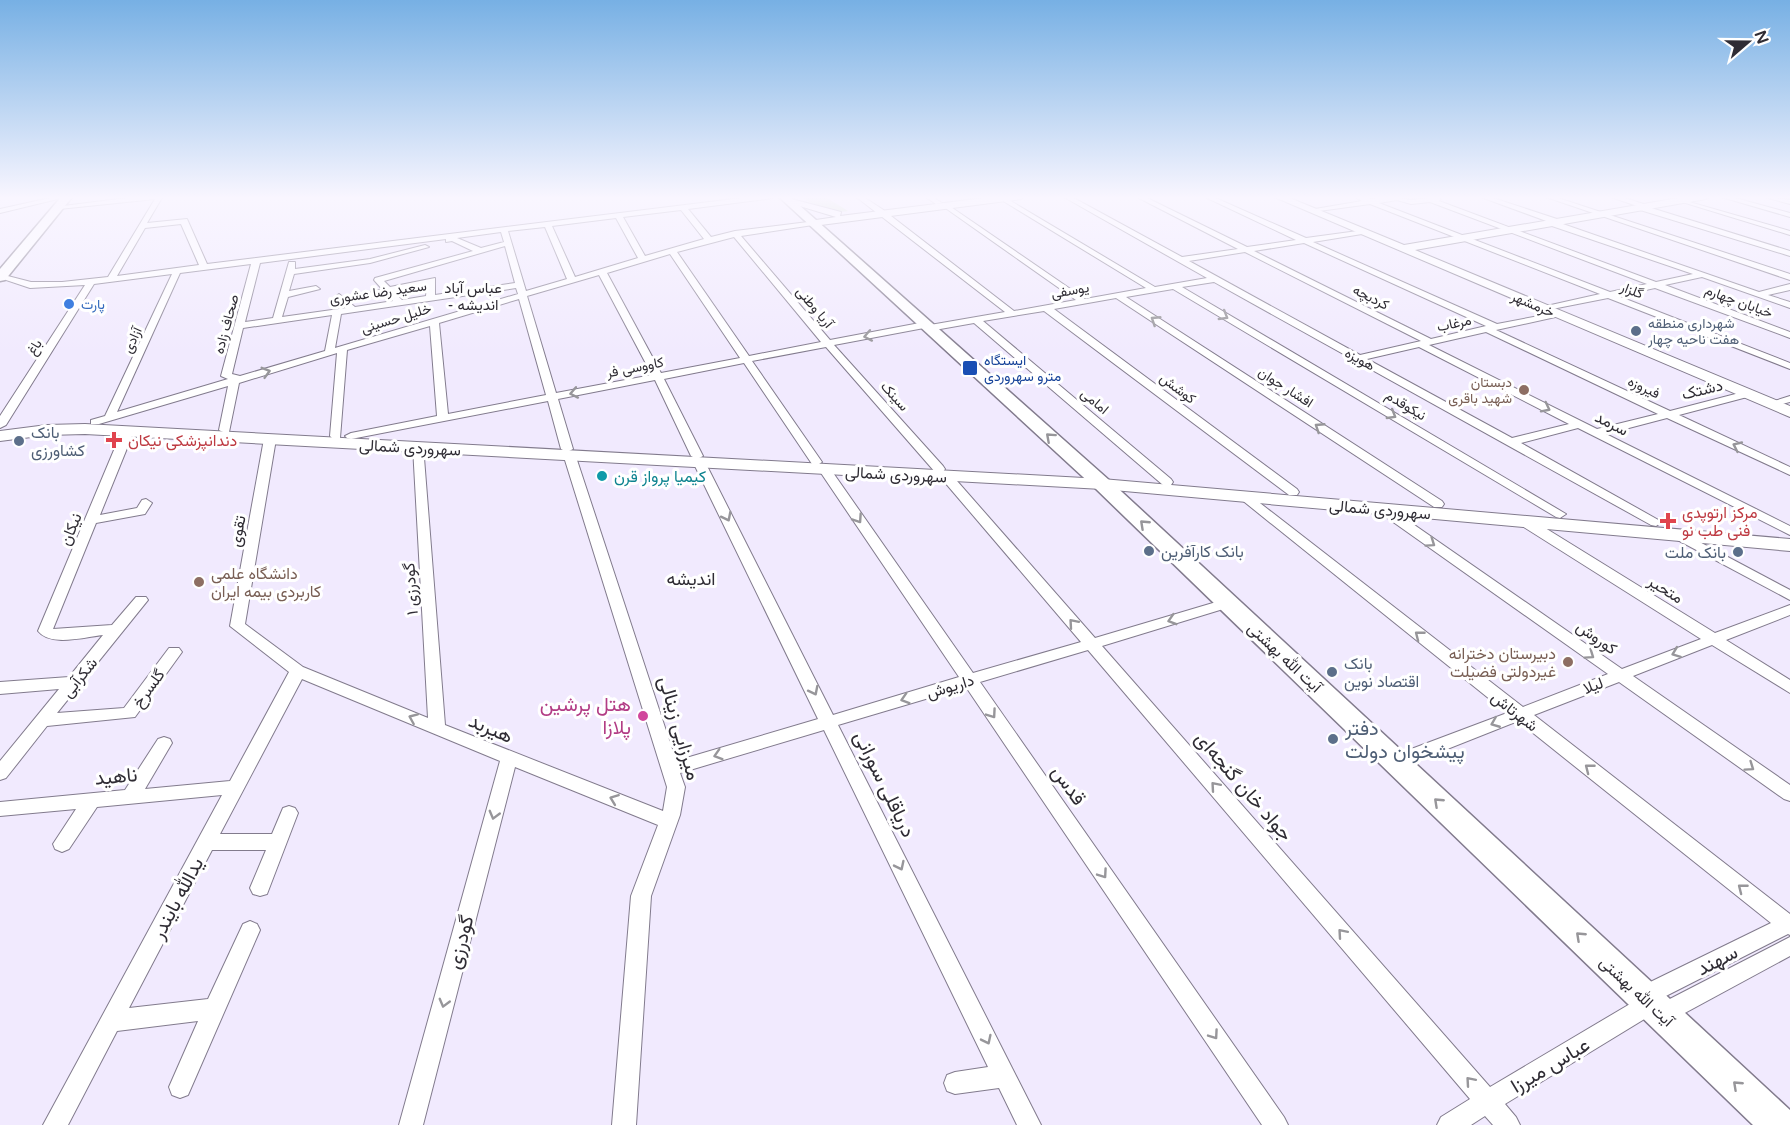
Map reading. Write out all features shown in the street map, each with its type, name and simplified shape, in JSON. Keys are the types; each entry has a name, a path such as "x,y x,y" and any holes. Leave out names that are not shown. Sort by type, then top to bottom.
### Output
{"main road":[{"path":"3,271 22,248"},
{"name":"آیت الله بهشتی","path":"841,248 1098,480 1649,1006 1779,1125"},
{"name":"خرمشهر","path":"1408,248 1784,405"},
{"name":"خرمشهر","path":"1555,310 1747,394 1784,405"},
{"name":"سهروردی شمالی","path":"1,434 54,424 106,418 225,430 343,436 569,453"},
{"name":"سهروردی شمالی","path":"1,434 68,429 128,431 1167,482 1790,532"},
{"name":"سهروردی شمالی","path":"1098,480 1243,496 1790,545"},
{"path":"1656,522 1677,534"}],"street":[{"path":"110,280 129,248"},
{"path":"196,248 204,268"},
{"path":"289,272 333,264 380,248"},
{"path":"400,248 404,262 418,268"},
{"path":"3,271 24,284 41,286 90,283 294,256 350,269 422,248"},
{"path":"432,248 457,257"},
{"path":"474,248 480,251"},
{"path":"400,303 378,280 489,248"},
{"name":"میرزایی زینالی","path":"510,248 569,453 676,787 675,804 647,870 641,897 624,1125"},
{"path":"559,248 573,281"},
{"path":"637,248 643,260"},
{"name":"خلیل حسینی","path":"106,418 213,385 342,350 427,311 573,281 680,248"},
{"name":"آریا وطنی","path":"748,248 828,344"},
{"path":"927,248 1012,314"},
{"path":"1007,248 1083,301"},
{"path":"1085,248 1153,289"},
{"name":"هویزه","path":"1160,248 1656,522"},
{"name":"کردبچه","path":"1243,248 1425,343"},
{"path":"1181,260 1256,248"},
{"name":"فیروزه","path":"1320,248 1790,471"},
{"name":"گلزار","path":"1491,248 1790,366"},
{"name":"خیابان چهارم","path":"1560,248 1790,335"},
{"path":"1628,248 1790,305"},
{"path":"1705,248 1790,277"},
{"path":"1773,248 1790,254"},
{"name":"قدس","path":"672,251 1276,1125"},
{"path":"277,320 294,256"},
{"name":"صحاف زاده","path":"225,430 235,379 239,326 256,261"},
{"path":"387,270 395,275"},
{"name":"آزادی","path":"106,418 177,271"},
{"name":"دریاقلی سورانی","path":"602,272 658,377 1029,1125"},
{"name":"مرغاب","path":"1358,358 1491,328 1609,295 1702,275"},
{"path":"368,295 445,277"},
{"name":"یوسفی","path":"927,326 976,320 1215,279"},
{"path":"432,280 427,311 443,418"},
{"name":"باغ","path":"1,434 90,283"},
{"name":"نیکوقدم","path":"1174,286 1560,514"},
{"path":"1758,294 1790,287"},
{"path":"283,295 316,289"},
{"name":"سعید رضا عشوری","path":"239,326 400,303 427,311 522,290"},
{"name":"افشار جوان","path":"1117,296 1438,504"},
{"path":"339,297 352,309"},
{"path":"318,314 321,304"},
{"name":"کوشش","path":"1046,308 1293,492"},
{"path":"328,354 337,312"},
{"name":"امامی","path":"976,320 1167,482"},
{"name":"کاووسی فر","path":"343,436 927,326"},
{"name":"سرمد","path":"1425,343 1578,425 1790,532"},
{"name":"سینک","path":"828,344 943,472"},
{"path":"342,350 343,436"},
{"name":"دشتک","path":"1596,433 1747,394"},
{"path":"1511,442 1578,425"},
{"name":"نیکان","path":"52,635 47,634 46,628 128,431"},
{"name":"تقوی","path":"270,439 237,626 298,670"},
{"name":"گودرزی ۱","path":"419,447 437,728"},
{"name":"جواد خان گنجه‌ای","path":"943,472 1508,1125"},
{"name":"شهرتاش","path":"1243,496 1789,924"},
{"path":"91,520 141,512 146,503"},
{"name":"کوروش","path":"1383,509 1790,794"},
{"name":"متحیر","path":"1524,521 1790,687"},
{"path":"1677,534 1790,596"},
{"path":"116,629 141,600"},
{"name":"داریوش","path":"671,769 1228,603"},
{"name":"لیلا","path":"1396,762 1790,610"},
{"name":"شکرآبی","path":"52,635 116,629"},
{"name":"شکرآبی","path":"0,773 116,629"},
{"name":"گلسرخ","path":"44,720 129,713 174,652"},
{"name":"هیربد","path":"298,670 509,758 668,820"},
{"name":"یدالله بایندر","path":"55,1125 298,670"},
{"path":"0,688 74,682"},
{"path":"130,797 164,743"},
{"name":"گودرزی","path":"411,1125 509,758"},
{"name":"ناهید","path":"0,809 236,787"},
{"path":"62,844 92,800"},
{"path":"260,888 289,813"},
{"path":"206,842 278,842"},
{"name":"سهند","path":"1649,1006 1789,924"},
{"path":"180,1087 250,930"},
{"path":"1649,1006 1790,946"},
{"name":"عباس میرزا","path":"1449,1125 1649,1006"},
{"path":"110,1021 215,1009"},
{"path":"955,1083 1005,1076"}],"place":[{"name":"پارت","path":"69,304"},
{"name":"شهرداری منطقه هفت ناحیه چهار","path":"1636,331"},
{"name":"ایستگاه مترو سهروردی","path":"970,368"},
{"name":"دبستان شهید باقری","path":"1524,390"},
{"name":"دندانپزشکی نیکان","path":"114,440"},
{"name":"بانک کشاورزی","path":"19,441"},
{"name":"کیمیا پرواز قرن","path":"602,476"},
{"name":"مرکز ارتوپدی فنی طب نو","path":"1668,521"},
{"name":"بانک کارآفرین","path":"1149,551"},
{"name":"بانک ملت","path":"1738,552"},
{"name":"دانشگاه علمی کاربردی بیمه ایران","path":"199,582"},
{"name":"دبيرستان دخترانه غیردولتی فضیلت","path":"1568,662"},
{"name":"بانک اقتصاد نوین","path":"1332,672"},
{"name":"هتل پرشین پلازا","path":"643,716"},
{"name":"دفتر پیشخوان دولت","path":"1333,739"}],"district":[{"name":"عباس آباد - اندیشه","path":"473,296"},
{"name":"اندیشه","path":"691,579"}]}
